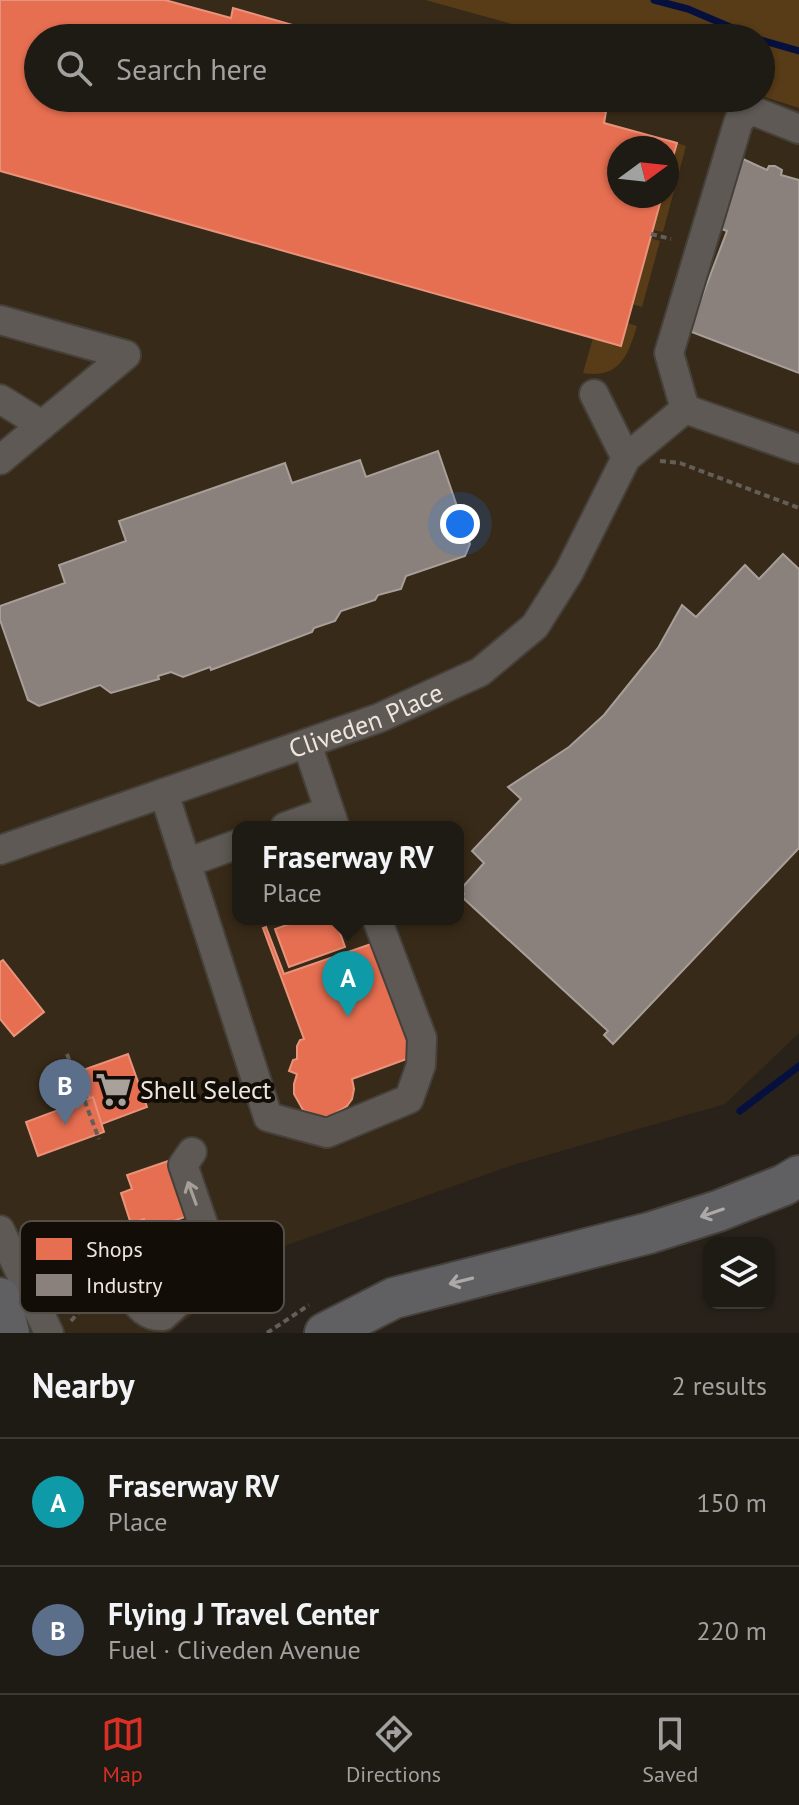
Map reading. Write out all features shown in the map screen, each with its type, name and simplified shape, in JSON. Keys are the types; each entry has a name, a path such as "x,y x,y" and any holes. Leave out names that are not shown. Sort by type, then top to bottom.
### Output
{"highway":[{"path":"325,1333 394,1298 649,1233 718,1211 794,1177"},
{"path":"0,1298 9,1333"}],"street":[{"path":"685,409 669,353 739,120 749,112"},
{"path":"756,112 799,129"},
{"path":"0,320 126,355 0,460"},
{"path":"594,394 626,458 685,409"},
{"path":"0,399 42,425"},
{"path":"685,409 799,449"},
{"name":"Cliveden Place","path":"0,850 379,718 480,672 535,626 569,572 626,458"},
{"path":"307,744 332,819"},
{"path":"164,793 268,1117 327,1133 409,1099 421,1065 422,1038 379,925"},
{"path":"186,863 232,846"},
{"path":"192,1152 183,1165 202,1221"},
{"path":"0,1230 20,1263"},
{"path":"0,1286 18,1333"},
{"path":"146,1313 154,1317 166,1313"}],"path":[{"path":"651,234 671,239"},
{"path":"626,458 680,463 799,508"},
{"path":"67,1054 99,1139"},
{"path":"60,1329 76,1313"}],"shaded area":[{"path":"0,0 425,0 512,24 24,24 24,112 775,112 775,100 799,108 799,1033 725,1104 516,1164 284,1246 284,1221 20,1221 20,1313 195,1313 169,1333 0,1333"},
{"path":"425,0 799,0 799,108 775,100 775,24 512,24"},
{"path":"679,144 686,146 679,172"},
{"path":"659,208 669,208 663,232 653,230"},
{"path":"650,238 660,241 642,307 632,304"},
{"path":"627,323 637,326 630,347 620,363 605,372 583,373 593,338"}],"building: Shops":[{"path":"0,0 165,0 231,18 233,8 289,24 24,24 24,112 606,112 604,123 651,136 607,136 607,208 659,208 621,346 0,171"},
{"path":"287,925 337,925 345,947 289,967 275,929"},
{"path":"266,927 284,974 374,943 415,1056 352,1079 352,1099 347,1106 330,1116 321,1117 303,1110 294,1094 297,1074 289,1071 293,1060 297,1059 297,1046 304,1039 263,928"},
{"path":"3,960 44,1012 14,1036 0,1019 0,962"},
{"name":"Shell Select","path":"128,1054 147,1107 99,1125 80,1071"},
{"path":"93,1097 104,1132 38,1156 26,1122"},
{"path":"171,1160 194,1214 173,1221 130,1221 121,1193 132,1189 127,1175"}],"building: Industry":[{"path":"743,159 767,170 769,166 775,166 782,170 781,175 799,180 799,373 689,331 727,231 719,228 721,219"},
{"path":"438,451 470,544 465,556 406,576 401,589 341,611 335,621 314,628 312,632 211,670 210,667 183,677 171,672 158,676 159,679 111,693 100,685 39,706 28,700 0,620 0,606 65,583 59,565 126,541 119,521 285,463 292,483 360,460 366,477"},
{"path":"783,554 799,569 799,848 613,1044 604,1035 608,1031 464,899 464,886 484,863 472,851 521,799 508,787 569,747 604,715 658,648 682,605 696,617 745,565 759,579"}],"waterway":[{"path":"654,0 688,9 723,24"},
{"path":"775,44 799,51"},
{"path":"740,1111 799,1066"}],"place":[{"name":"Fraserway RV","path":"348,1017"},
{"name":"Shell Select","path":"114,1089"},
{"name":"Flying J Travel Center","path":"65,1125"}]}
